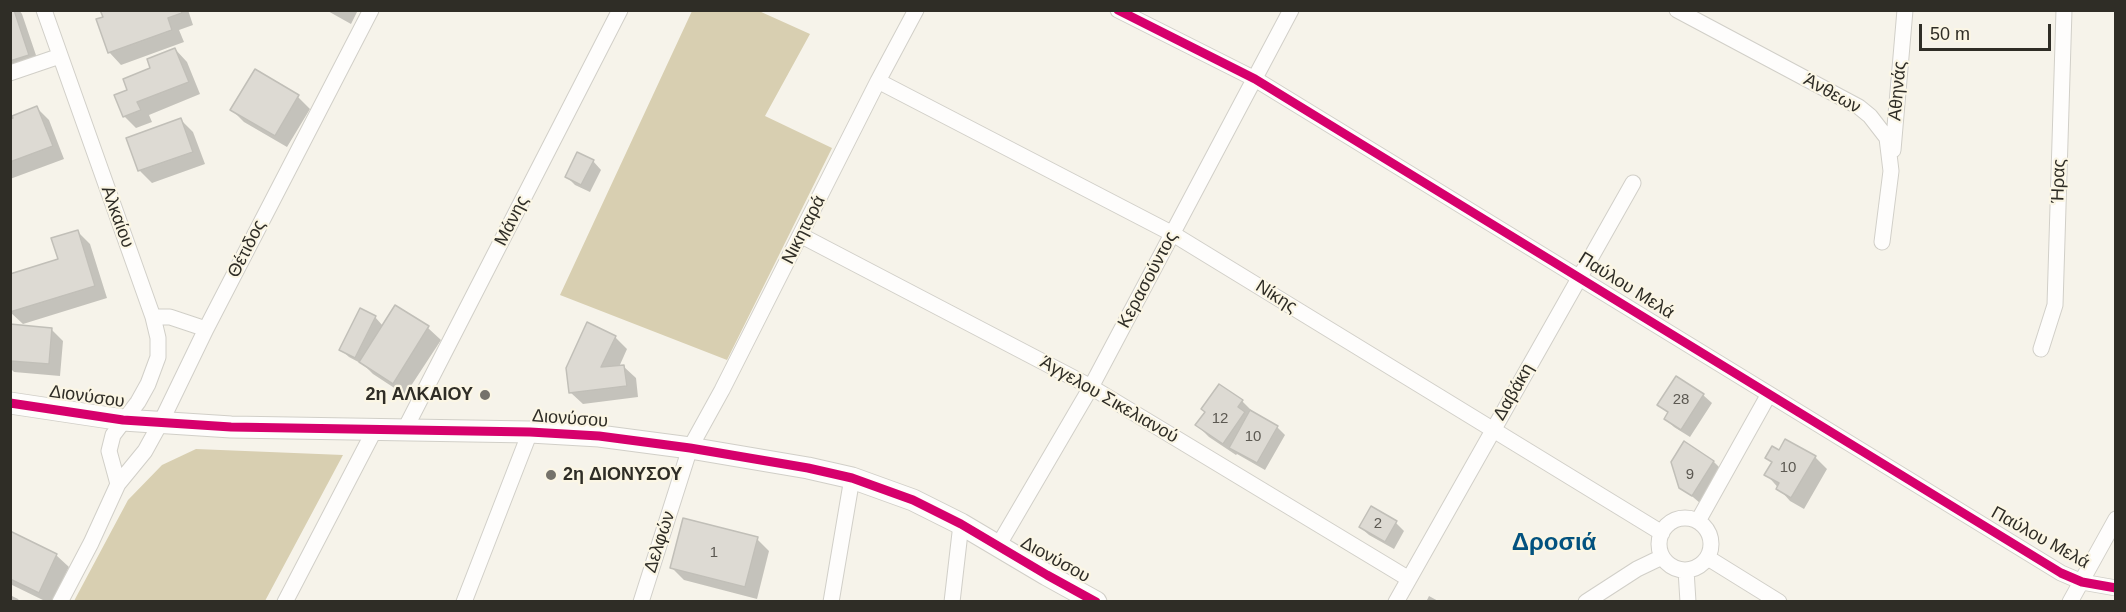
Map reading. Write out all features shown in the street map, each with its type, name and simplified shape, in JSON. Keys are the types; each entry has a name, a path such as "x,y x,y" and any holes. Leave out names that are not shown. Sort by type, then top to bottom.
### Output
{"main road":[{"name":"Διονύσου","path":"10,403 123,420 231,427 530,432 598,436 690,448 852,478 913,500 961,524 1096,602"}],"street":[{"name":"Αλκαίου","path":"44,10 153,318 158,338 156,365 138,402 123,420"},
{"name":"Θέτιδος","path":"60,602 118,484 145,451 161,422 370,10"},
{"name":"Μάνης","path":"405,431 620,10"},
{"name":"Νικηταρά","path":"690,448 722,390 916,10"},
{"name":"Παύλου Μελά","path":"1118,10 1255,79 2051,567 2082,582 2115,588"},
{"name":"Κερασούντος","path":"998,546 1091,387 1292,10"},
{"name":"Άνθεων","path":"1677,10 1859,107 1870,116 1887,138 1891,171 1882,242"},
{"name":"Αθηνάς","path":"1891,171 1905,10"},
{"name":"Ήρας","path":"2041,349 2055,305 2064,10"},
{"path":"10,73 60,56"},
{"name":"Νίκης","path":"879,81 1173,234 1662,533"},
{"name":"Δαβάκη","path":"1396,602 1633,183"},
{"name":"Άγγελου Σικελιανού","path":"801,236 1091,387 1409,579"},
{"path":"153,318 170,317 206,330"},
{"path":"1698,521 1769,394"},
{"path":"118,484 109,451 113,435 123,420"},
{"path":"285,602 374,431"},
{"path":"464,602 530,432"},
{"name":"Δελφών","path":"641,602 690,448"},
{"path":"831,602 852,478"},
{"path":"1682,518 1698,521 1705,526 1712,541 1708,558 1695,569 1672,567 1659,549 1662,533 1667,526 1682,518"},
{"path":"2070,602 2115,519"},
{"path":"952,602 961,524"},
{"path":"1586,602 1637,569 1662,556"},
{"path":"1708,558 1779,602"},
{"path":"1686,570 1688,602"}],"shaded area":[{"path":"692,11 759,11 810,34 765,116 832,148 727,360 560,295"},
{"path":"196,449 343,455 265,601 74,601 128,500 162,465"}],"building":[{"path":"10,10 14,10 29,55 10,61"},
{"path":"100,10 181,10 182,13 168,18 172,30 108,53 96,19 103,17"},
{"path":"175,48 189,82 137,102 141,110 123,117 114,95 127,90 123,79 150,68 147,59"},
{"path":"255,69 299,95 275,136 230,110"},
{"path":"37,106 53,146 10,162 10,119 13,118 12,116"},
{"path":"181,118 193,152 138,171 126,138"},
{"path":"577,152 594,160 581,185 565,177"},
{"path":"78,230 95,286 10,312 10,274 58,259 51,238"},
{"path":"395,305 429,326 393,384 359,362"},
{"path":"360,308 376,316 355,358 339,350"},
{"path":"587,322 616,336 601,367 624,365 627,386 569,393 566,368"},
{"path":"10,324 52,328 49,364 10,361"},
{"path":"1676,376 1704,394 1681,430 1664,419 1668,412 1657,405"},
{"path":"1219,384 1243,400 1238,407 1245,412 1223,444 1195,425 1205,412 1201,409"},
{"path":"1250,410 1278,426 1257,463 1229,448"},
{"path":"1785,439 1816,456 1791,498 1776,489 1779,483 1764,475 1772,462 1765,458 1772,446 1779,450"},
{"path":"1684,441 1714,461 1692,496 1679,488 1671,462"},
{"path":"1371,506 1397,521 1385,542 1359,527"},
{"path":"683,518 758,537 745,587 670,568"},
{"path":"10,531 57,554 39,593 10,579"}],"cycle path":[{"path":"1118,10 1255,79 2061,573 2082,582 2116,588"},
{"path":"10,403 123,420 231,427 530,432 599,436 690,448 808,468 852,478 913,500 961,524 1096,602"}],"place":[{"name":"2η ΑΛΚΑΙΟΥ","path":"485,395"},
{"name":"2η ΔΙΟΝΥΣΟΥ","path":"551,475"}],"district":[{"name":"Δροσιά","path":"1554,543"}]}
